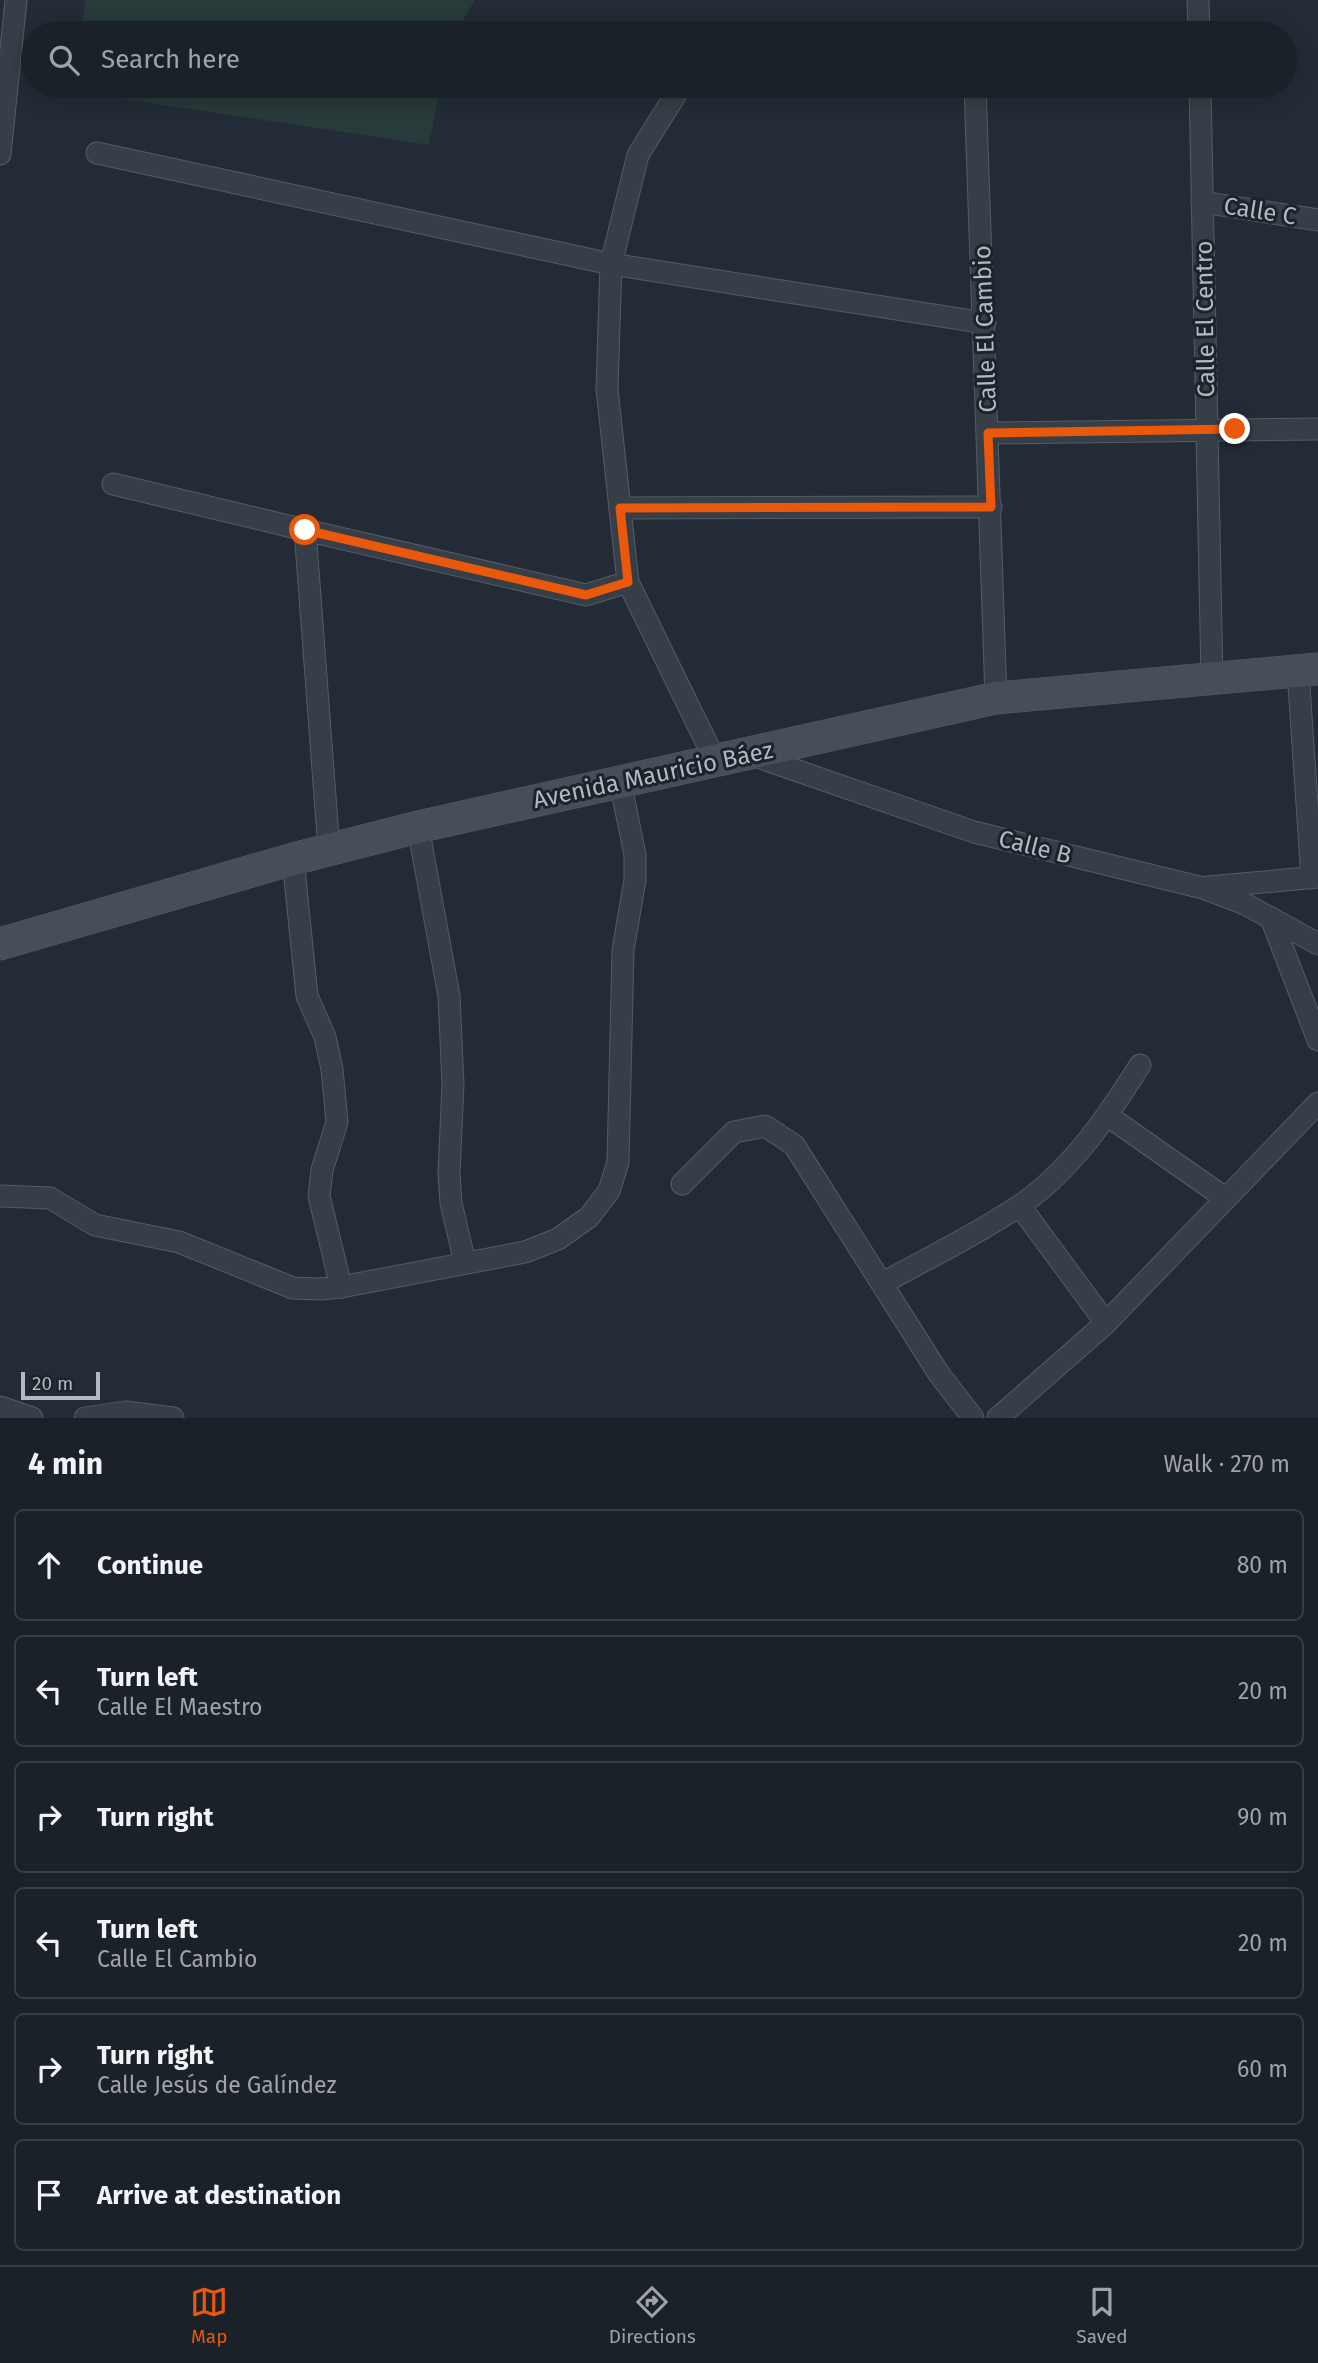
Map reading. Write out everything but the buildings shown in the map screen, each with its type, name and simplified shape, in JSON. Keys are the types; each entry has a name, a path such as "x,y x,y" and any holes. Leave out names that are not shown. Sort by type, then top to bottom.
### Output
{"street":[{"path":"0,154 10,27 16,0"},
{"path":"1198,0 1199,21"},
{"path":"674,98 638,155 611,264 607,389 628,582 715,760"},
{"name":"Calle El Cambio","path":"976,98 996,698"},
{"name":"Calle El Centro","path":"1200,98 1212,679"},
{"path":"97,153 611,264 985,323"},
{"name":"Calle C","path":"1202,202 1318,220"},
{"path":"988,433 1318,429"},
{"path":"113,484 586,595 628,582"},
{"path":"620,508 991,507"},
{"path":"305,530 329,849"},
{"path":"1203,888 1315,878 1308,670"},
{"name":"Avenida Mauricio Báez","path":"0,944 293,859 418,827 996,698 1308,670"},
{"name":"Calle B","path":"749,754 974,832 1203,888 1271,918 1318,944"},
{"path":"0,1196 50,1198 68,1206 95,1225 179,1242 293,1288 341,1287 525,1252 558,1239 589,1217 609,1191 618,1162 623,950 635,880 635,856 620,781"},
{"path":"418,827 449,996 453,1084 449,1174 451,1203 465,1263"},
{"path":"293,859 307,996 325,1037 332,1069 337,1122 322,1170 318,1196 341,1287"},
{"path":"1271,918 1318,1040"},
{"path":"883,1283 1020,1206 1064,1166 1108,1116 1140,1065"},
{"path":"998,1418 1106,1323 1318,1103"},
{"path":"1108,1116 1226,1198"},
{"path":"682,1184 734,1132 765,1126 794,1145 939,1374 973,1418"},
{"path":"1020,1206 1106,1323"},
{"path":"0,1408 6,1418"},
{"path":"0,1408 32,1418"},
{"path":"85,1418 125,1412 173,1418"}],"shaded area":[{"path":"85,0 475,0 462,21 83,21"},
{"path":"118,98 438,98 429,145"}],"route":[{"path":"305,530 586,595 628,582 620,508 991,507 988,433 1235,429"}]}
